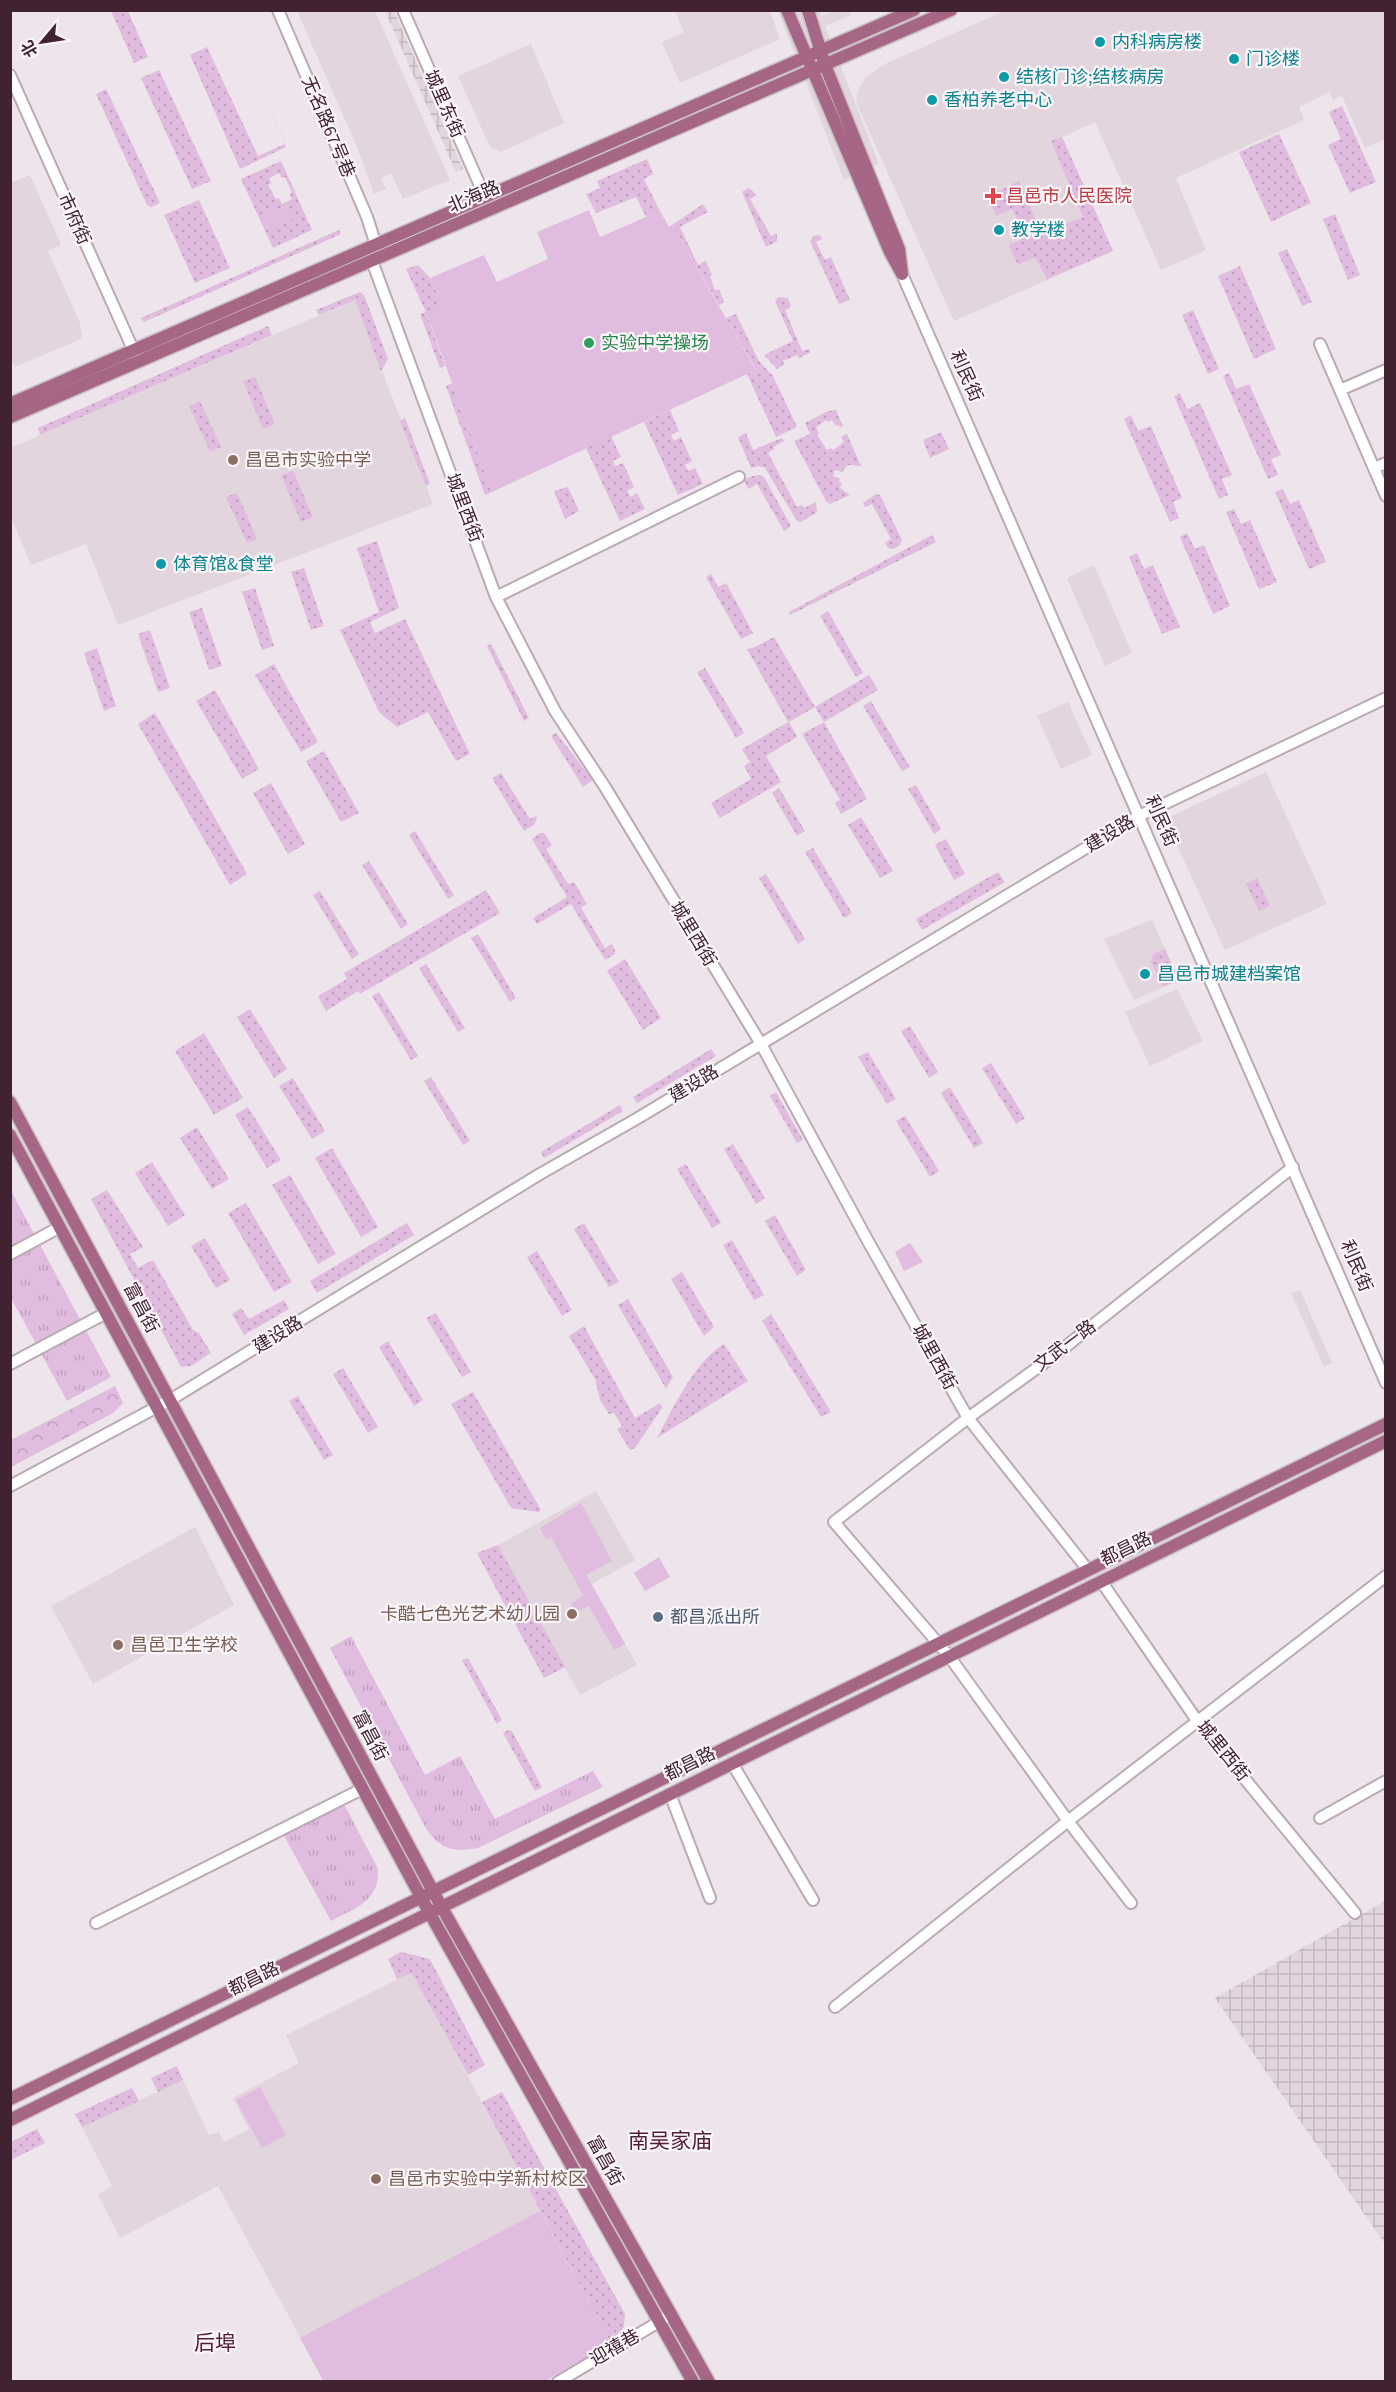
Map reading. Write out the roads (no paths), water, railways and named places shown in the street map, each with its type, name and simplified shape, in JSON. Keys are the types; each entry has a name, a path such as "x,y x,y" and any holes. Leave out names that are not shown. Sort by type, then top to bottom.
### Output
{"main road":[{"name":"利民街","path":"787,10 808,57 819,67"},
{"name":"利民街","path":"808,10 820,51 819,67 890,252 902,274"},
{"name":"北海路","path":"10,417 376,245 914,10"},
{"name":"北海路","path":"10,404 372,261 951,10"},
{"name":"富昌街","path":"10,1102 432,1890 709,2382"},
{"name":"富昌街","path":"11,1139 420,1896 693,2382"},
{"name":"都昌路","path":"10,2099 1386,1424"},
{"name":"都昌路","path":"10,2120 1386,1441"}],"street":[{"name":"无名路67号巷","path":"278,10 368,217 376,245"},
{"name":"城里东街","path":"404,10 485,197"},
{"name":"市府街","path":"10,75 136,356"},
{"name":"城里西街","path":"372,261 496,597 555,711 605,787 761,1044 968,1418 1088,1570"},
{"name":"利民街","path":"902,274 1386,1383"},
{"path":"1320,344 1386,496"},
{"path":"1340,390 1386,370"},
{"path":"1374,468 1386,463"},
{"path":"496,597 738,477"},
{"name":"建设路","path":"10,1486 170,1400 540,1174 1139,816 1386,698"},
{"name":"文武一路","path":"937,1644 834,1522 968,1418 1056,1355 1293,1167"},
{"path":"10,1254 60,1227"},
{"path":"10,1364 106,1313"},
{"path":"835,2007 1068,1821 1386,1575"},
{"name":"城里西街","path":"1101,1581 1198,1722 1354,1913"},
{"path":"937,1644 949,1656 1068,1821 1131,1903"},
{"path":"732,1763 813,1900"},
{"path":"1320,1818 1386,1781"},
{"path":"96,1923 362,1789"},
{"path":"670,1794 710,1898"},
{"name":"迎禧巷","path":"558,2382 671,2314"}],"place":[{"name":"内科病房楼","path":"1100,42"},
{"name":"门诊楼","path":"1234,59"},
{"name":"结核门诊;结核病房","path":"1004,77"},
{"name":"香柏养老中心","path":"932,100"},
{"name":"昌邑市人民医院","path":"993,196"},
{"name":"教学楼","path":"999,230"},
{"name":"实验中学操场","path":"589,343"},
{"name":"昌邑市实验中学","path":"233,460"},
{"name":"体育馆&食堂","path":"161,564"},
{"name":"昌邑市城建档案馆","path":"1145,974"},
{"name":"卡酷七色光艺术幼儿园","path":"572,1614"},
{"name":"都昌派出所","path":"658,1617"},
{"name":"昌邑卫生学校","path":"118,1645"},
{"name":"昌邑市实验中学新村校区","path":"376,2179"}],"district":[{"name":"南吴家庙","path":"670,2141"},
{"name":"后埠","path":"215,2343"}]}
